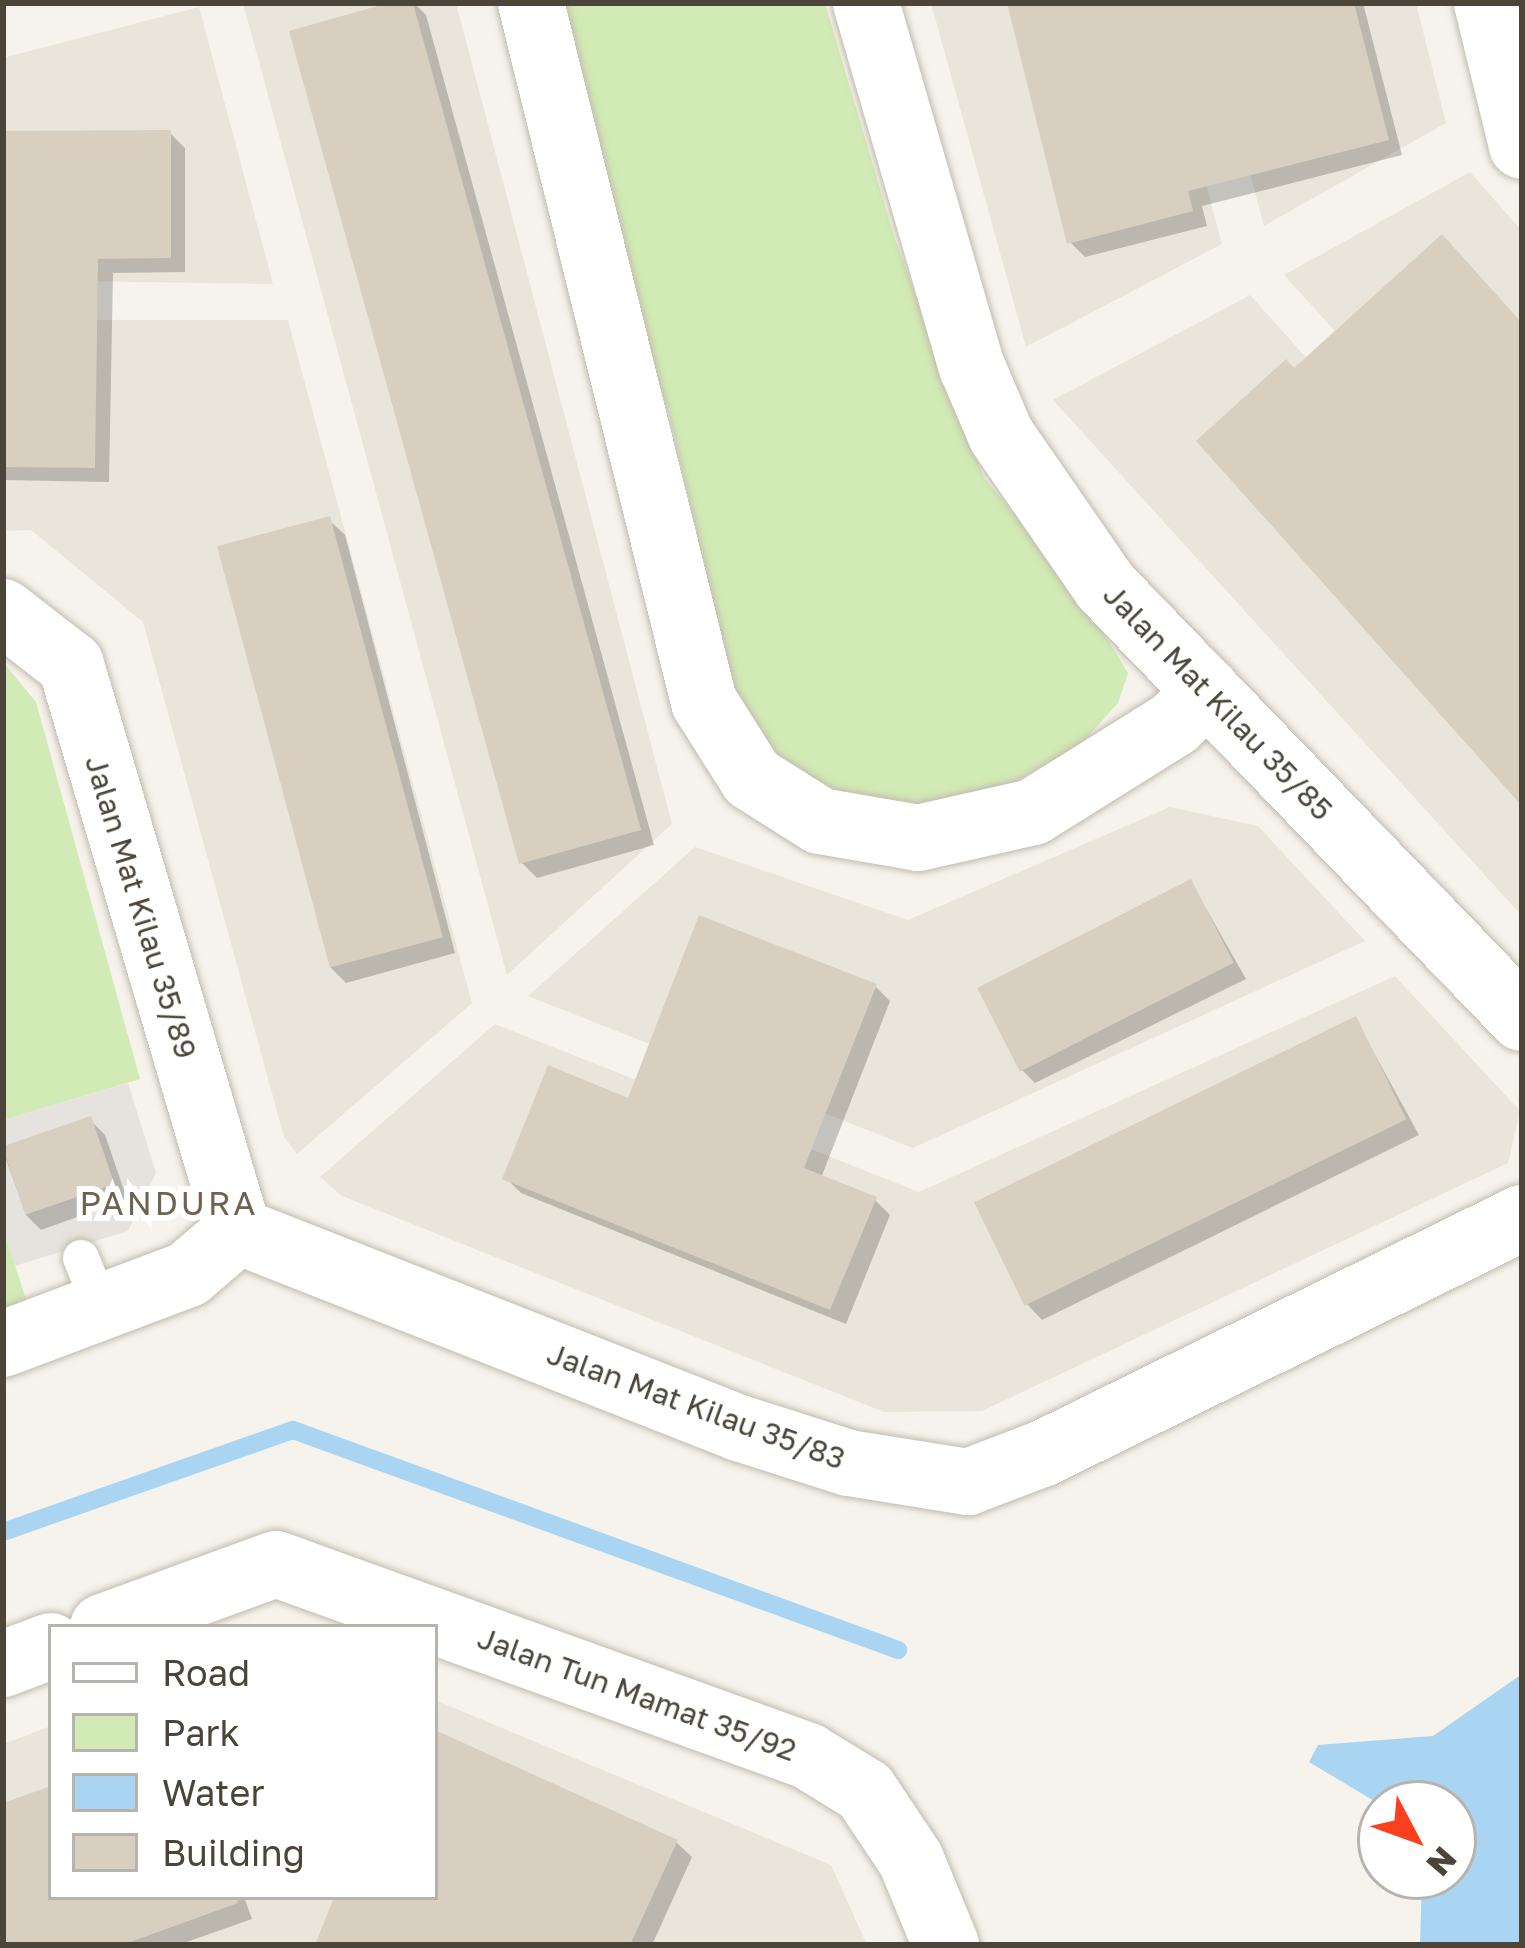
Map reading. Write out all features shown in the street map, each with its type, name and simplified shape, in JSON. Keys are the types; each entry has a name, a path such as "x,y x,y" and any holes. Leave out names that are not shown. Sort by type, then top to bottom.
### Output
{"street":[{"path":"531,3 704,702 752,778 820,821 918,838 1033,812 1174,724 1207,691"},
{"name":"Jalan Mat Kilau 35/85","path":"866,3 972,367 1001,435 1106,587 1522,1018"},
{"path":"1487,3 1522,146"},
{"name":"Jalan Mat Kilau 35/89","path":"3,612 71,665 238,1231"},
{"name":"Jalan Mat Kilau 35/83","path":"238,1231 739,1428 849,1463 968,1482 1044,1453 1522,1218"},
{"path":"3,1344 91,1282 188,1274 238,1231"},
{"name":"Jalan Tun Mamat 35/92","path":"112,1624 276,1564 808,1756 866,1791 911,1860 946,1945"},
{"path":"3,1664 48,1647"}],"shaded area":[{"path":"243,3 456,3 672,824 507,975"},
{"path":"931,3 1157,3 1222,244 1026,347"},
{"path":"1204,3 1416,3 1446,123 1264,226"},
{"path":"199,7 273,284 3,280 3,58"},
{"path":"1470,172 1522,231 1522,537 1284,275"},
{"path":"1250,295 1522,598 1522,916 1053,400"},
{"path":"3,320 288,320 472,1003 297,1154 284,1137 143,622 31,530 3,531"},
{"path":"1170,807 1258,826 1365,941 913,1148 528,996 695,847 908,920"},
{"path":"1395,976 1520,1111 1508,1163 982,1411 884,1412 342,1196 320,1177 495,1024 919,1192"},
{"path":"128,1083 156,1173 128,1231 15,1266 3,1229 3,1120"},
{"path":"438,1701 831,1865 867,1945 3,1945 3,1744 48,1727 48,1900 438,1900"}],"green space":[{"path":"561,3 825,3 895,239 984,478 1072,581 1128,673 1118,703 1081,744 999,791 906,815 832,798 774,760 737,702 670,418 615,247"},
{"path":"3,662 36,702 140,1079 3,1120"},
{"path":"3,1229 27,1302 3,1311"}],"water":[{"path":"1522,1674 1522,1945 1420,1945 1421,1900 1477,1900 1477,1780 1357,1780 1357,1791 1309,1762 1318,1745 1433,1736"}],"building":[{"path":"388,3 413,3 641,830 519,864 289,31"},
{"path":"1007,3 1354,3 1389,140 1188,191 1193,211 1067,244"},
{"path":"171,130 171,258 98,259 95,468 3,467 3,131"},
{"path":"1442,234 1522,323 1522,806 1196,441 1286,359 1294,368"},
{"path":"330,516 443,937 330,967 217,546"},
{"path":"1191,879 1234,963 1020,1072 977,988"},
{"path":"699,915 877,984 804,1168 877,1197 830,1310 502,1179 548,1065 628,1098"},
{"path":"1356,1016 1406,1119 1024,1306 974,1202"},
{"path":"91,1116 114,1184 26,1215 3,1146"},
{"path":"438,1731 678,1840 630,1945 315,1945 333,1900 438,1900"},
{"path":"48,1787 48,1900 238,1903 122,1945 3,1945 3,1803"}],"waterway":[{"path":"3,1532 293,1430 898,1650"}],"district":[{"name":"PANDURA","path":"169,1203"}]}
